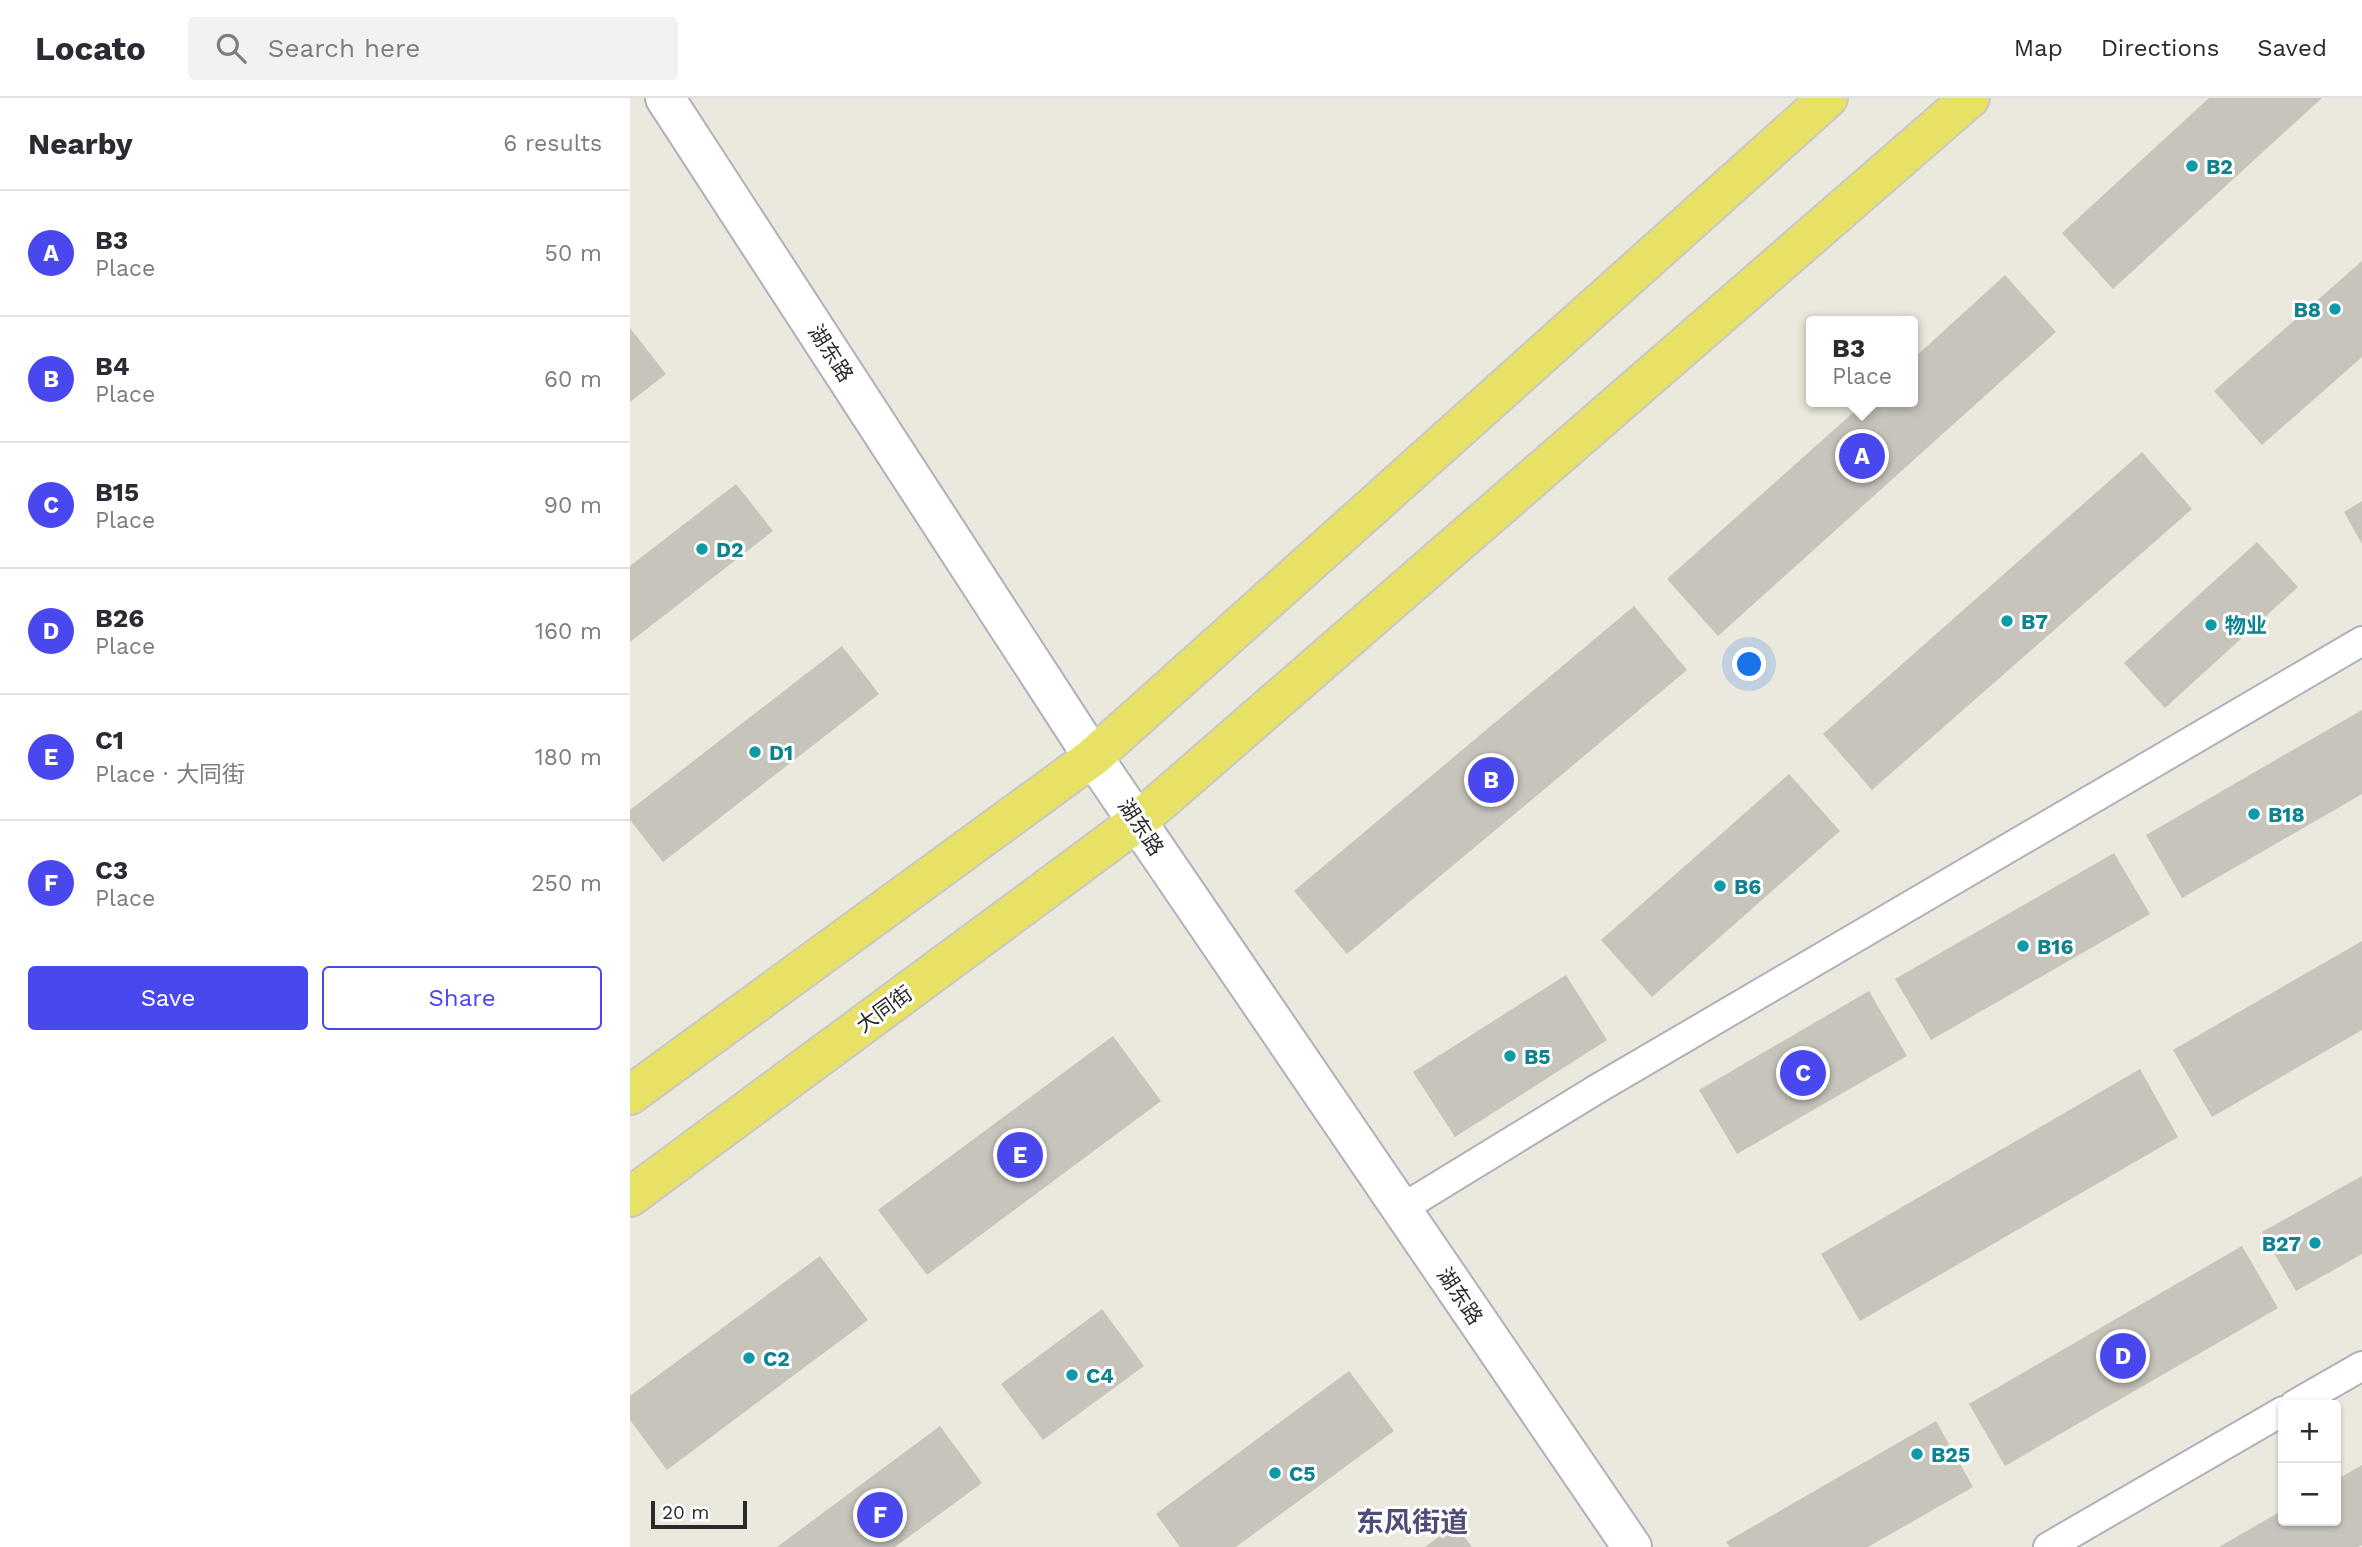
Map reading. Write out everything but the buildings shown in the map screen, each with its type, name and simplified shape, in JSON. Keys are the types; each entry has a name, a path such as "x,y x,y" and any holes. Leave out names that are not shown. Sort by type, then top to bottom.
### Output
{"main road":[{"path":"630,1095 1093,757 1828,98"},
{"name":"大同街","path":"630,1197 1137,822 1970,98"}],"street":[{"name":"湖东路","path":"665,98 1093,757 1632,1547"},
{"path":"1401,1209 1597,1089 2362,641"},
{"path":"2303,1400 2362,1366"},
{"path":"2048,1547 2278,1414"}],"place":[{"name":"B2","path":"2192,166"},
{"name":"B8","path":"2335,309"},
{"name":"B3","path":"1862,456"},
{"name":"D2","path":"702,549"},
{"name":"B7","path":"2007,621"},
{"name":"物业","path":"2211,625"},
{"name":"D1","path":"755,752"},
{"name":"B4","path":"1491,780"},
{"name":"B18","path":"2254,814"},
{"name":"B6","path":"1720,886"},
{"name":"B16","path":"2023,946"},
{"name":"B5","path":"1510,1056"},
{"name":"B15","path":"1803,1073"},
{"name":"C1","path":"1020,1155"},
{"name":"B27","path":"2315,1243"},
{"name":"B26","path":"2123,1356"},
{"name":"C2","path":"749,1358"},
{"name":"C4","path":"1072,1375"},
{"name":"B25","path":"1917,1454"},
{"name":"C5","path":"1275,1473"},
{"name":"C3","path":"880,1515"}],"district":[{"name":"东风街道","path":"1412,1522"}]}
